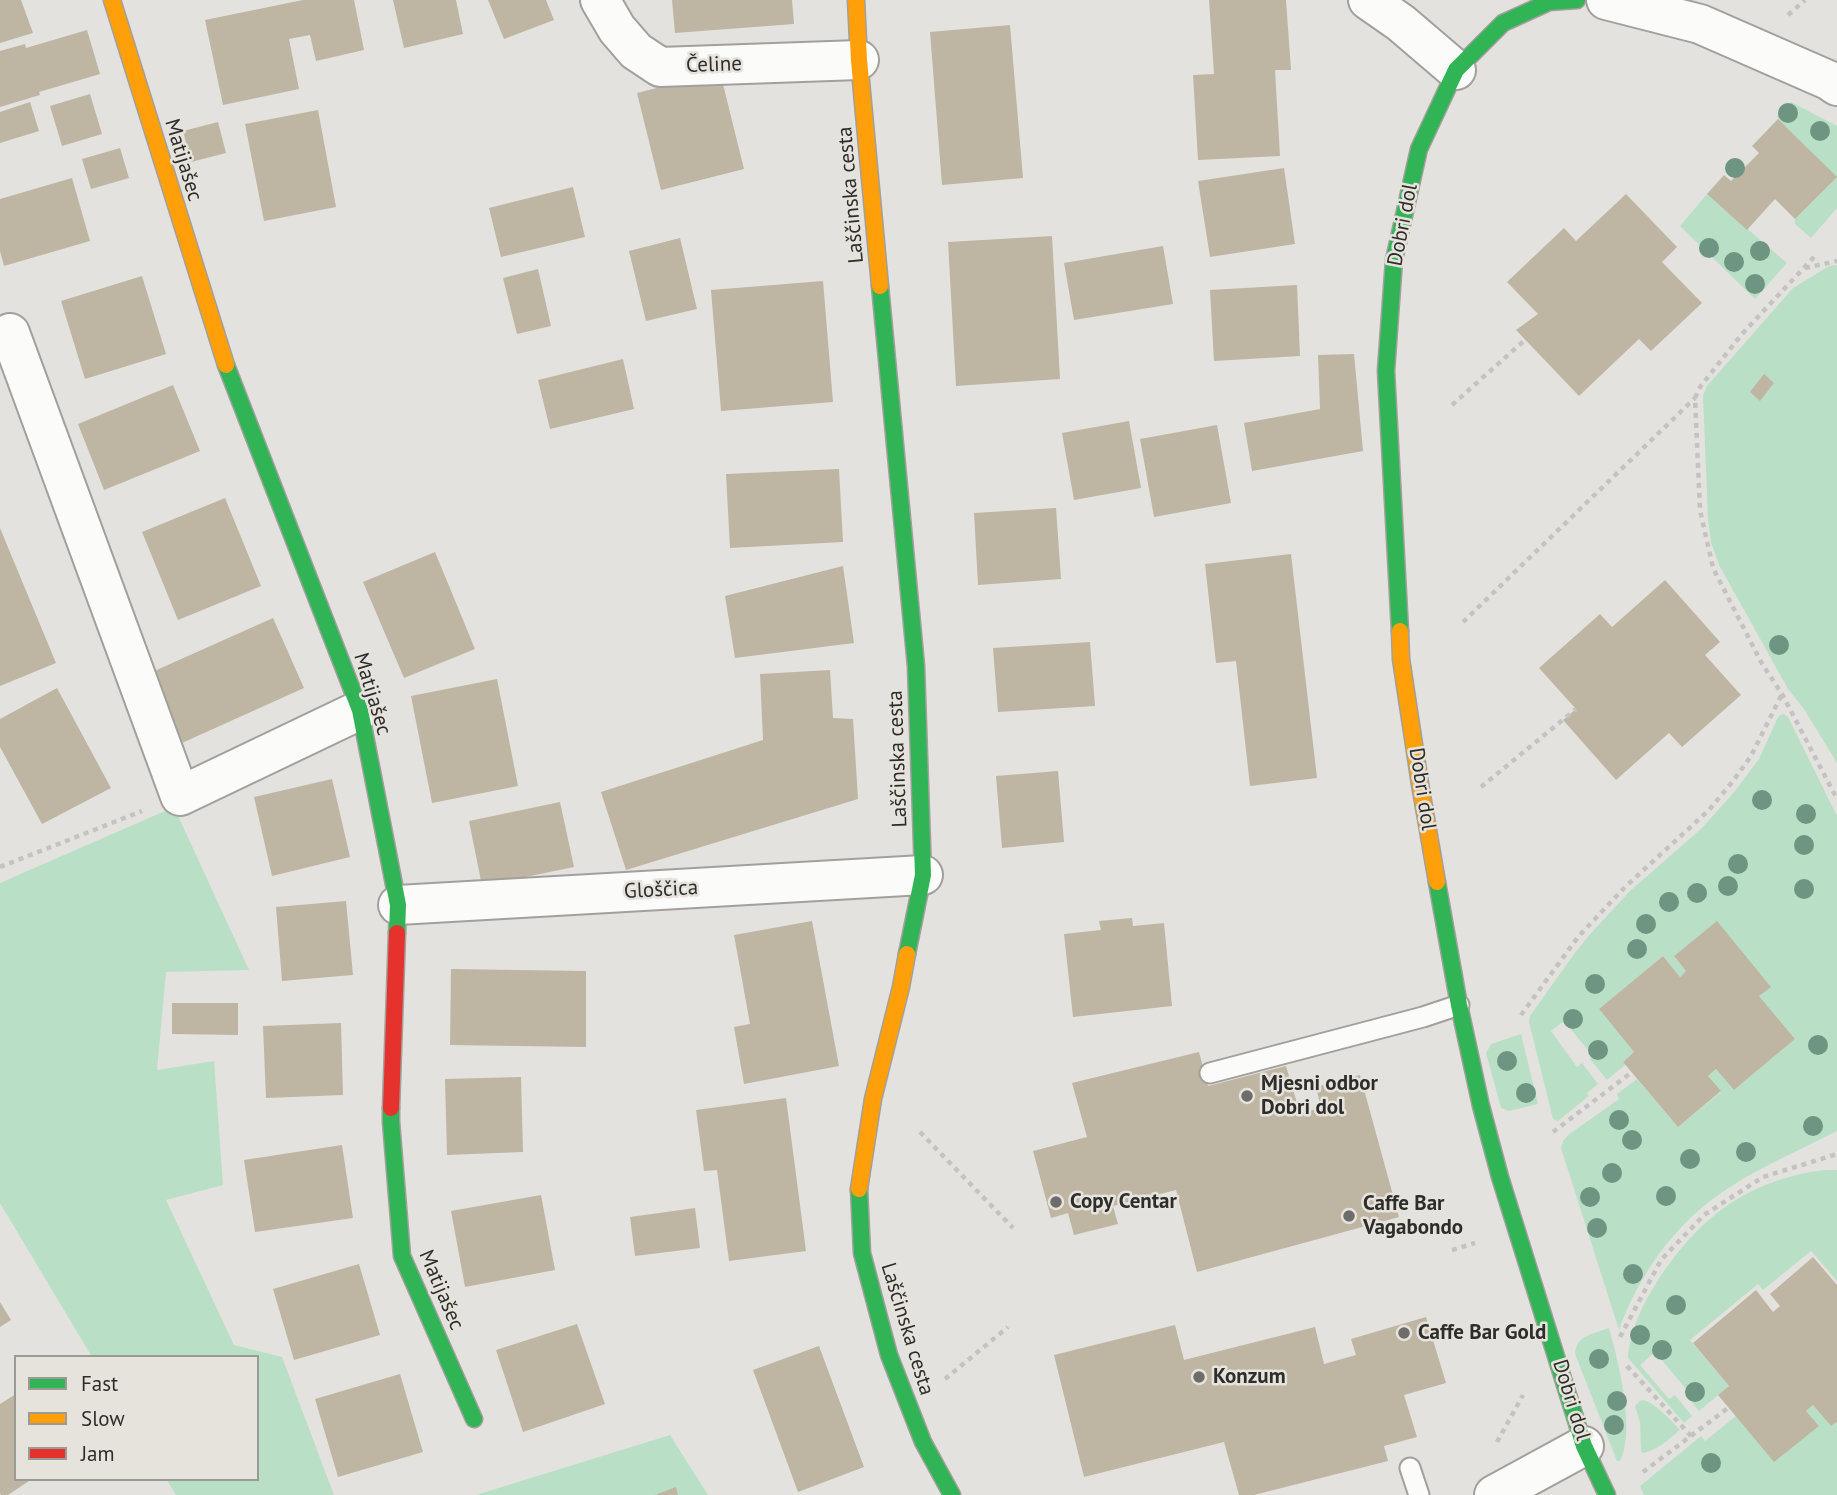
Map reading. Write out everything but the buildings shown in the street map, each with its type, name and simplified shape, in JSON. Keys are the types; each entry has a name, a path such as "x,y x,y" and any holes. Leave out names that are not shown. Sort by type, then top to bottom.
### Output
{"street":[{"name":"Matijašec","path":"112,0 222,354 360,710 398,905 391,1122 402,1256 474,1419"},
{"name":"Čeline","path":"600,0 617,29 636,51 660,67 859,60"},
{"name":"Laščinska cesta","path":"856,0 859,60 916,666 923,875 901,987 873,1099 859,1183 862,1253 889,1355 923,1442 952,1495"},
{"name":"Dobri dol","path":"1577,0 1549,2 1503,23 1456,71 1419,149 1416,161 1394,260 1386,370 1401,659 1459,1005 1500,1177 1584,1446 1607,1495"},
{"path":"1606,0 1700,24 1837,86"},
{"path":"1385,6 1456,71"},
{"path":"10,332 180,796 360,710"},
{"name":"Gloščica","path":"398,905 923,875"},
{"path":"1494,1495 1584,1446"}],"lane":[{"path":"1210,1073 1410,1021 1459,1005"},
{"path":"1410,1468 1419,1495"}],"path":[{"path":"1786,17 1805,0"},
{"path":"1463,622 1695,398 1700,387 1742,334 1814,257"},
{"path":"1804,268 1837,261"},
{"path":"1452,405 1526,339"},
{"path":"1695,398 1700,510 1713,568 1761,662 1782,694 1837,799"},
{"path":"1521,1016 1578,937 1625,887 1709,810 1725,791 1751,757 1782,694"},
{"path":"1481,787 1576,709"},
{"path":"0,867 180,796"},
{"path":"1553,1132 1632,1072"},
{"path":"920,1132 1013,1228"},
{"path":"1620,1337 1661,1260 1704,1215 1763,1177 1837,1154"},
{"path":"1452,1250 1486,1240"},
{"path":"946,1379 1008,1327"},
{"path":"1627,1366 1691,1436"},
{"path":"1493,1450 1526,1391"},
{"path":"1642,1472 1728,1408"}],"green space":[{"path":"1791,102 1837,126 1837,208 1811,238 1795,224 1795,219 1836,177 1778,119 1777,116"},
{"path":"1707,194 1787,263 1755,299 1680,226"},
{"path":"1837,265 1837,763 1804,709 1788,689 1719,565 1711,542 1708,519 1703,396 1707,386 1793,288 1829,266"},
{"path":"1784,714 1788,717 1837,816 1837,1131 1729,1187 1698,1211 1661,1251 1651,1266 1633,1297 1619,1330 1561,1148 1563,1141 1619,1099 1617,1094 1637,1079 1678,1127 1721,1092 1708,1076 1716,1069 1734,1090 1795,1039 1759,996 1770,986 1717,922 1674,956 1686,971 1680,977 1663,956 1599,1009 1634,1052 1623,1062 1625,1065 1607,1080 1590,1059 1593,1056 1564,1021 1551,1031 1577,1067 1582,1063 1598,1084 1587,1093 1589,1096 1558,1121 1553,1119 1529,1022 1530,1016 1591,933 1630,891 1702,828 1735,791 1759,759 1777,719"},
{"path":"174,807 249,970 166,972 157,1070 214,1061 223,1185 166,1200 234,1345 282,1357 334,1495 176,1495 167,1481 259,1481 259,1355 91,1355 0,1203 0,883"},
{"path":"1521,1034 1538,1104 1509,1111 1501,1108 1486,1053 1491,1044"},
{"path":"1837,1170 1837,1281 1811,1251 1763,1290 1758,1284 1690,1340 1729,1386 1699,1411 1684,1392 1687,1390 1655,1352 1640,1365 1669,1399 1675,1395 1692,1416 1684,1423 1628,1358 1631,1338 1648,1297 1690,1238 1732,1202 1771,1183 1798,1174"},
{"path":"1609,1328 1621,1376 1626,1414 1624,1448 1620,1461 1617,1461 1575,1354 1582,1339"},
{"path":"1643,1400 1657,1408 1680,1430 1658,1447 1643,1453 1640,1422 1635,1406"},
{"path":"1813,1405 1831,1426 1837,1422 1837,1495 1644,1495 1640,1486 1701,1436 1705,1441 1736,1416 1818,1425 1806,1411"},
{"path":"670,1435 708,1495 476,1495"}],"traffic: fast":[{"path":"1400,631 1386,371 1394,260 1419,149 1456,70 1503,23 1549,2 1577,0"},
{"path":"880,286 916,666 923,875 907,954"},
{"path":"226,365 360,710 398,905 397,933"},
{"path":"1437,882 1459,1005 1500,1177 1584,1446 1607,1495"},
{"path":"391,1108 402,1256 474,1419"},
{"path":"859,1189 862,1253 889,1355 923,1442 952,1495"}],"traffic: slow":[{"path":"112,0 226,365"},
{"path":"856,0 880,286"},
{"path":"1400,631 1401,659 1437,882"},
{"path":"859,1189 873,1099 907,954"}],"traffic: jam":[{"path":"391,1108 397,933"}],"place":[{"name":"Mjesni odbor Dobri dol","path":"1247,1096"},
{"name":"Copy Centar","path":"1056,1202"},
{"name":"Caffe Bar Vagabondo","path":"1349,1216"},
{"name":"Caffe Bar Gold","path":"1404,1333"},
{"name":"Konzum","path":"1199,1377"}]}
